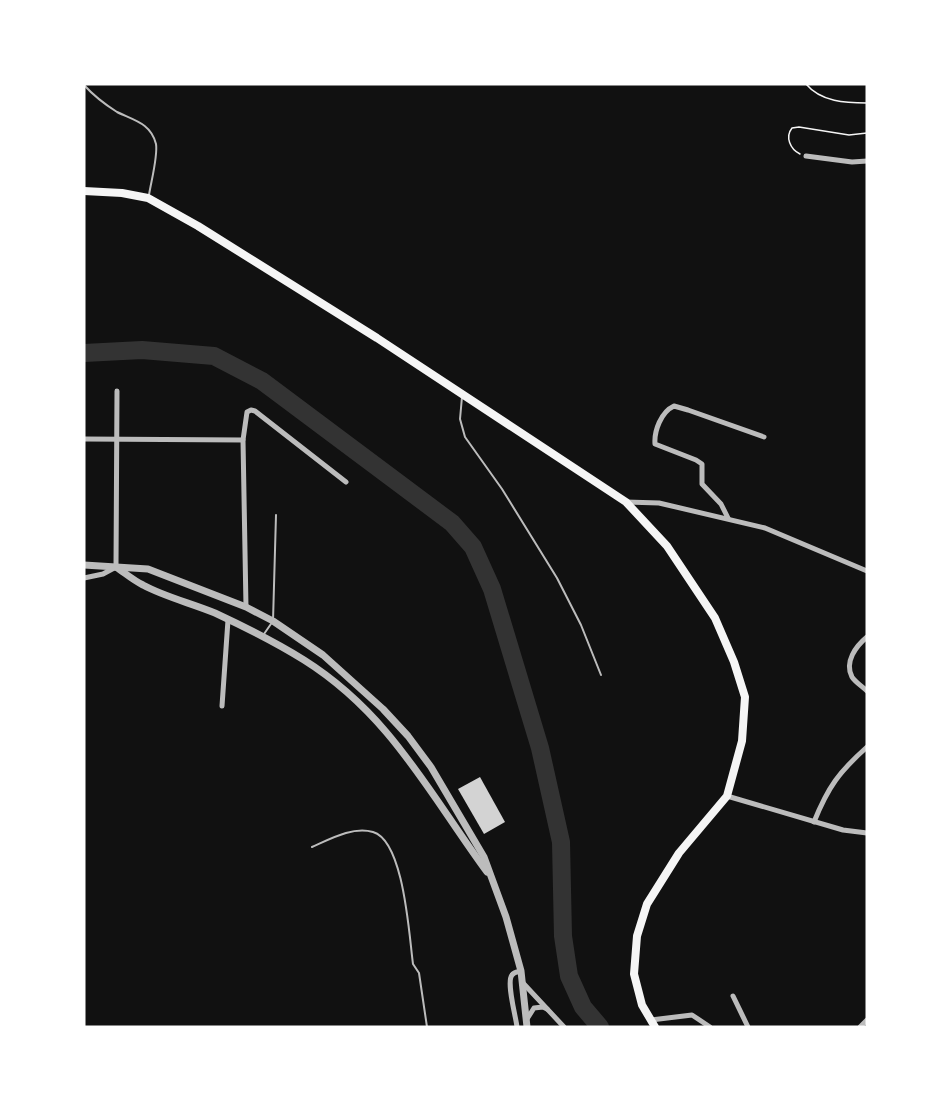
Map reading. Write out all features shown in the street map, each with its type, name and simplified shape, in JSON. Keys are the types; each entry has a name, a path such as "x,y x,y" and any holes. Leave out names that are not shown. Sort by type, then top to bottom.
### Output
{"main road":[{"path":"84,191 122,193 148,198 198,226 462,394 626,502 667,546 715,618 734,662 745,697 742,741 727,796 679,853 647,904 637,936 634,974 642,1005 653,1024"}],"street":[{"path":"806,156 852,162 867,161"},
{"path":"116,567 117,391"},
{"path":"728,518 721,504 702,484 702,464 655,444 655,437 663,415 674,406 764,437"},
{"path":"246,608 243,441 247,412 255,411 346,482"},
{"path":"84,439 243,441"},
{"path":"626,502 659,503 728,518 780,533 867,571"},
{"path":"84,564 148,569 273,621 323,655 383,709 431,767 472,835 494,882 521,971 527,1023"},
{"path":"84,578 103,574 116,567"},
{"path":"116,567 143,586 262,636 304,660 339,685 372,716 405,753 494,882"},
{"path":"222,706 228,620"},
{"path":"867,637 859,644 849,666 852,678 867,691"},
{"path":"814,822 824,795 835,780 867,747"},
{"path":"405,753 417,748"},
{"path":"727,796 843,830 867,833"},
{"path":"517,1027 510,985 511,976 521,971"},
{"path":"523,982 564,1027"},
{"path":"733,996 748,1027"},
{"path":"527,1023 534,1008 543,1007 548,1010"},
{"path":"653,1024 692,1015 710,1027"},
{"path":"860,1027 867,1020"}],"lane":[{"path":"84,85 118,112 149,129 156,144 148,198"},
{"path":"462,394 460,419 465,436 502,489 557,578 581,625 601,675"},
{"path":"262,636 273,621 276,514"},
{"path":"312,848 339,835 357,831 372,831 383,836 389,844 399,867 413,964 419,973 427,1027"}],"path":[{"path":"806,84 820,95 838,102 867,103"},
{"path":"806,156 792,148 789,137 792,128 799,127 849,135 867,133"}],"building":[{"path":"480,777 505,822 484,834 458,789"}],"waterway":[{"path":"84,353 142,350 214,356 262,381 452,523 473,547 492,589 540,748 561,842 563,936 569,976 583,1007 600,1027"}]}
